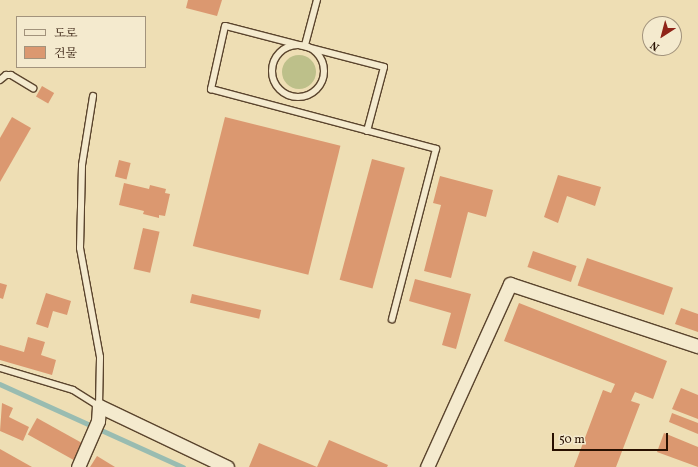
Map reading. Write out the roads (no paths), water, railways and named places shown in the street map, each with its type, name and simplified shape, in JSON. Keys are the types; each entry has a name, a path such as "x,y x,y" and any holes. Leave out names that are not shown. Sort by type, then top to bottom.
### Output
{"street":[{"path":"427,467 510,284 698,346"},
{"path":"78,467 98,421 99,406 227,467"}],"lane":[{"path":"305,46 317,0"},
{"path":"367,130 384,67 225,26 211,89 436,149 392,319"},
{"path":"293,45 305,46 315,51 322,60 324,71 322,82 315,91 305,96 293,97 282,92 275,83 272,71 274,59 282,50 293,45"},
{"path":"0,80 6,75 11,75 33,88"},
{"path":"93,96 82,165 80,248 100,357 99,406"},
{"path":"290,110 293,97"},
{"path":"0,368 73,390 99,406"}],"waterway":[{"path":"0,384 183,467"}]}
